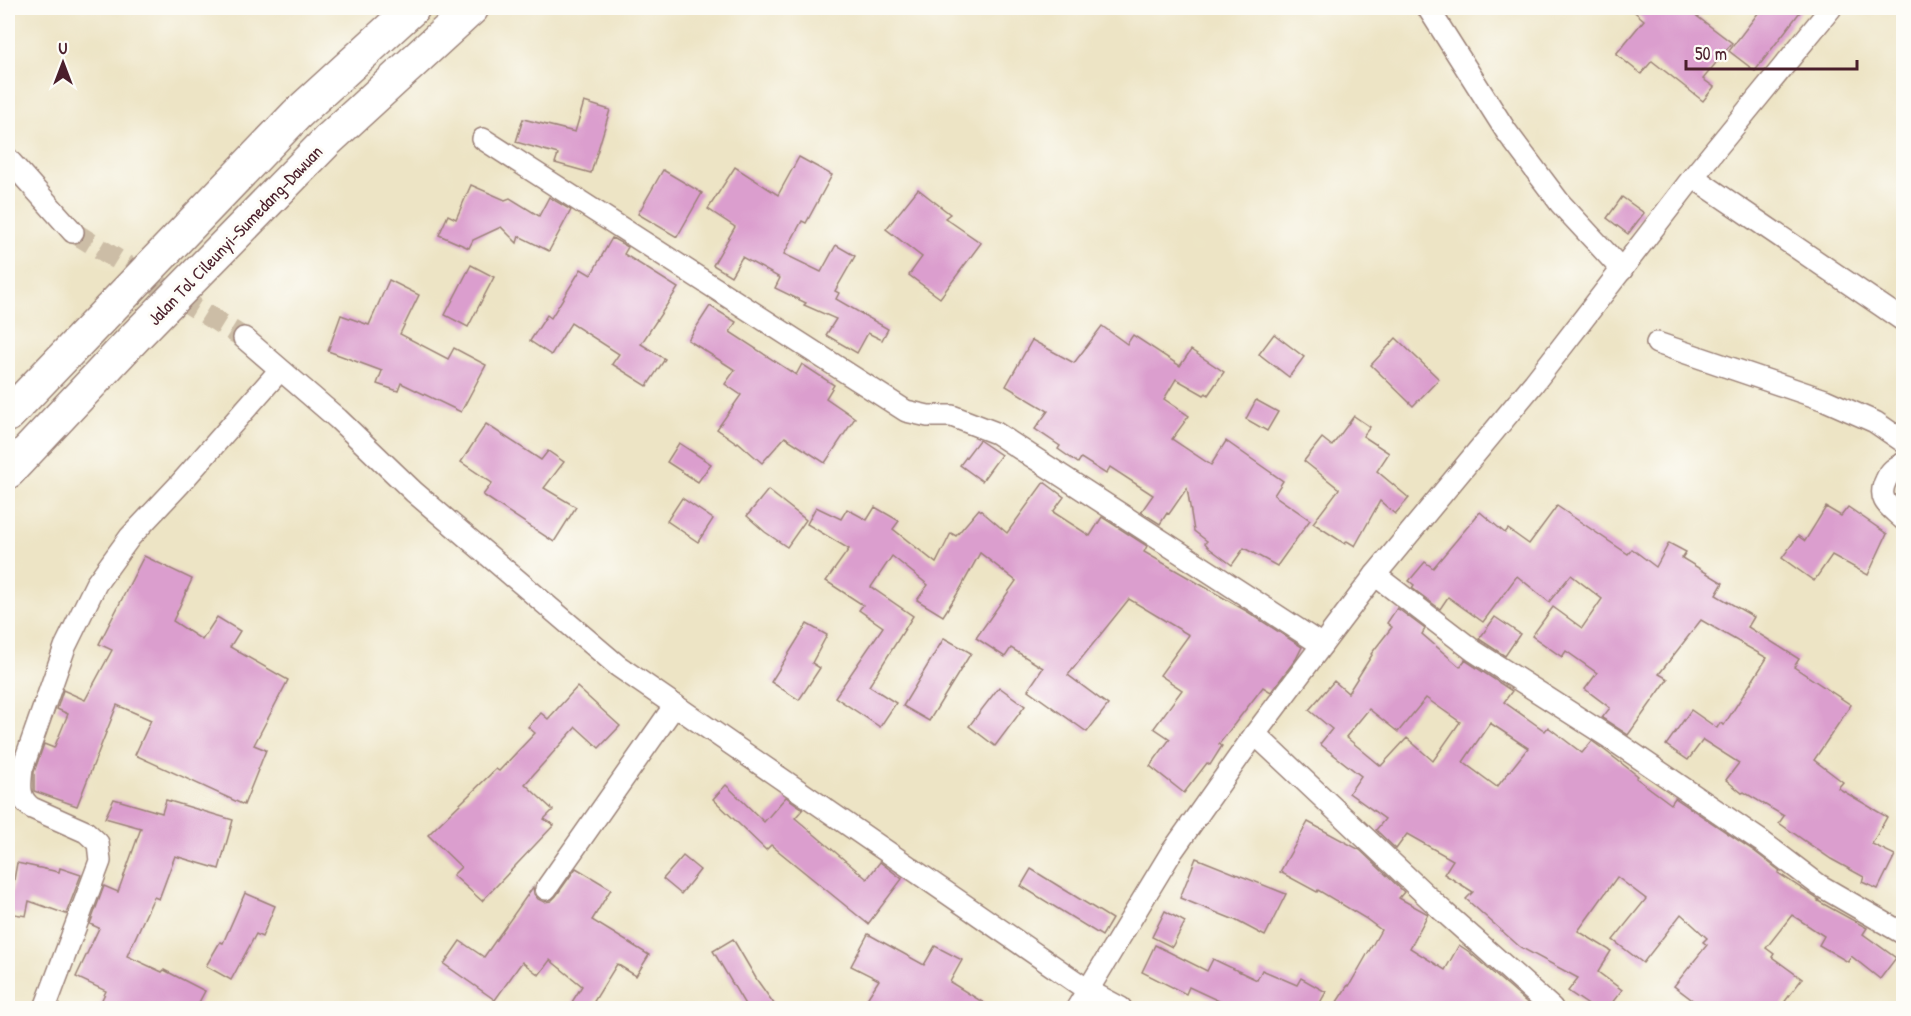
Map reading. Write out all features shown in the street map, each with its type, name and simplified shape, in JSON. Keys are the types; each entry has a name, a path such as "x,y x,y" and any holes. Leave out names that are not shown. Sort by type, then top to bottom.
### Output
{"highway":[{"path":"8,415 297,114 413,8"},
{"name":"Jalan Tol Cileunyi–Sumedang–Dawuan","path":"8,472 137,335 319,150 472,8"}],"street":[{"path":"1428,8 1513,140 1560,203 1622,270"},
{"path":"1077,1008 1171,854 1255,734 1322,645 1375,575 1534,383 1693,177 1832,8"},
{"path":"483,139 906,411 928,416 952,416 996,433 1322,645"},
{"path":"8,159 73,232"},
{"path":"1693,177 1904,321"},
{"path":"244,338 338,419 414,492 609,658 1089,991 1121,1008"},
{"path":"1657,343 1826,400 1875,422 1904,442"},
{"path":"45,1008 100,861 98,843 86,832 32,808 25,804 21,796 22,769 65,647 96,584 130,537 180,485 280,370"},
{"path":"1904,463 1895,466 1881,491 1888,506 1904,520"},
{"path":"1375,575 1474,651 1610,738 1761,841 1819,885 1904,934"},
{"path":"546,889 675,705"},
{"path":"1255,734 1444,912 1552,1008"}],"building":[{"path":"1630,8 1686,8 1732,43 1703,79 1714,87 1703,101 1652,61 1641,74 1616,54 1644,20"},
{"path":"1762,8 1803,8 1755,71 1729,51"},
{"path":"584,102 610,110 591,173 555,163 558,154 516,142 523,119 575,132"},
{"path":"799,157 832,175 806,223 802,221 784,254 821,272 836,245 855,256 835,291 839,293 836,299 888,329 882,340 868,333 857,353 826,335 836,319 804,305 806,303 775,288 780,278 742,257 731,276 713,265 735,227 708,209 735,167 778,195"},
{"path":"663,170 702,193 677,237 638,214"},
{"path":"471,185 505,200 510,198 539,216 549,197 571,210 549,251 519,236 517,243 501,227 473,240 469,248 439,235 448,215 456,219"},
{"path":"918,189 950,214 945,218 981,243 940,298 909,275 922,257 886,229"},
{"path":"1622,197 1644,213 1628,234 1607,218"},
{"path":"612,238 628,247 624,254 678,288 641,344 665,359 647,386 612,364 619,354 571,323 551,355 530,341 547,315 551,318 581,269 591,275"},
{"path":"471,265 494,277 468,327 445,315"},
{"path":"389,280 419,295 400,334 448,359 454,348 486,365 461,412 401,383 398,391 377,384 382,371 328,351 341,315 369,325"},
{"path":"710,306 736,322 730,332 796,375 802,364 834,385 826,398 855,418 825,463 785,437 762,463 738,442 717,429 741,395 725,384 735,370 688,340"},
{"path":"1102,326 1127,344 1133,335 1180,366 1191,350 1224,372 1208,395 1176,379 1164,399 1189,416 1172,439 1211,465 1226,441 1283,481 1274,495 1310,520 1277,566 1244,548 1232,565 1209,548 1205,543 1207,541 1194,531 1187,488 1160,524 1141,512 1153,495 1110,467 1106,474 1081,458 1078,463 1058,449 1060,446 1035,429 1048,411 1006,386 1032,340 1074,363"},
{"path":"1274,334 1304,357 1289,377 1259,354"},
{"path":"1396,338 1439,379 1413,406 1371,365"},
{"path":"1256,400 1278,412 1267,431 1246,419"},
{"path":"1354,416 1370,427 1363,436 1389,453 1377,471 1409,498 1395,514 1380,501 1355,546 1347,541 1345,544 1313,523 1339,489 1304,461 1322,438 1332,446"},
{"path":"486,424 541,460 548,451 564,462 544,488 576,507 554,542 483,495 492,483 461,462"},
{"path":"979,440 1001,455 982,481 960,465"},
{"path":"679,443 711,464 698,482 667,462"},
{"path":"1044,482 1064,497 1053,512 1090,536 1102,517 1147,546 1144,552 1248,612 1302,647 1296,659 1271,692 1263,687 1219,744 1222,746 1210,765 1207,763 1184,793 1150,766 1170,739 1154,728 1182,690 1160,675 1189,635 1129,599 1068,675 1108,705 1087,732 1028,690 1043,668 1011,648 1005,657 976,638 1016,581 980,553 943,616 917,600 928,585 892,556 871,587 913,616 869,686 896,703 880,727 835,697 883,627 859,610 863,605 826,581 849,549 807,524 816,507 841,519 847,509 867,520 875,507 899,521 893,529 936,563 951,533 956,536 979,509 1007,533"},
{"path":"768,490 806,520 787,547 747,516"},
{"path":"682,498 713,519 698,542 667,521"},
{"path":"1557,506 1628,554 1632,549 1656,567 1669,543 1686,552 1682,558 1723,583 1716,595 1754,617 1748,627 1799,659 1794,667 1851,705 1814,760 1843,782 1838,788 1887,817 1872,844 1895,855 1878,889 1862,882 1864,877 1831,859 1779,823 1784,816 1744,792 1742,793 1726,780 1739,763 1703,740 1688,760 1666,745 1691,710 1717,728 1720,723 1724,725 1767,658 1701,620 1659,674 1668,679 1628,735 1602,718 1610,708 1585,689 1597,673 1566,651 1562,657 1532,636 1553,607 1582,628 1602,599 1571,575 1549,602 1517,576 1483,622 1448,597 1440,609 1412,588 1414,585 1409,581 1425,562 1433,568 1480,512 1505,533 1508,529 1529,544"},
{"path":"1826,507 1841,516 1848,507 1887,534 1868,575 1832,555 1814,581 1782,558 1798,536 1805,541"},
{"path":"144,556 192,579 173,621 202,640 217,617 240,631 230,647 288,680 254,745 266,750 244,805 135,755 151,720 117,705 77,806 34,791 34,772 44,744 54,748 68,714 57,709 63,690 85,700 112,650 99,644"},
{"path":"1397,608 1425,629 1422,634 1460,667 1465,660 1512,691 1504,702 1545,731 1548,727 1582,753 1592,741 1671,804 1675,798 1754,851 1780,871 1778,873 1818,901 1867,928 1863,934 1896,958 1880,979 1851,956 1848,962 1819,945 1824,936 1792,915 1766,948 1774,954 1772,957 1802,979 1780,1008 1703,1008 1674,986 1707,945 1703,942 1707,938 1681,914 1643,963 1613,940 1646,899 1617,877 1578,931 1611,951 1598,972 1622,990 1608,1008 1593,1008 1568,991 1578,978 1520,947 1466,899 1473,892 1444,874 1453,860 1407,834 1396,849 1376,830 1385,819 1349,793 1361,776 1320,744 1332,729 1309,710 1334,681 1348,693 1371,654 1392,627 1387,623","holes":["1426,698 1460,722 1433,761 1407,738 1381,766 1346,737 1369,709 1398,732","1490,723 1528,748 1497,787 1463,762"]},
{"path":"1495,617 1520,634 1505,656 1479,639"},
{"path":"807,624 827,635 812,663 820,668 799,700 771,682"},
{"path":"944,638 971,653 929,721 903,706"},
{"path":"577,687 620,726 599,748 576,727 525,784 553,810 544,819 554,825 482,901 453,875 461,867 428,835 496,769 499,771 535,733 528,727 541,713 548,719"},
{"path":"999,687 1025,706 995,746 969,726"},
{"path":"726,785 764,822 786,797 803,809 795,818 867,879 880,862 902,879 868,924 771,845 766,850 713,799"},
{"path":"114,799 162,813 166,800 233,820 219,869 175,856 159,899 154,897 127,956 162,972 164,970 205,991 196,1008 98,1008 106,991 76,977 99,928 90,924 104,886 118,892 141,828 105,818"},
{"path":"1308,822 1360,850 1404,892 1399,898 1428,914 1410,948 1445,970 1459,945 1533,1008 1333,1008 1349,986 1381,930 1318,890 1317,892 1280,872"},
{"path":"683,856 700,870 681,894 663,879"},
{"path":"1196,858 1286,894 1265,936 1235,920 1180,898"},
{"path":"17,863 59,872 60,868 81,875 66,914 29,901 26,916 8,913"},
{"path":"576,868 611,889 592,920 649,955 636,976 617,964 590,1008 583,1008 572,1002 582,986 550,960 539,975 522,962 495,1000 444,964 460,941 484,957 533,887 538,899 544,902 551,901"},
{"path":"1031,869 1112,919 1102,936 1021,886"},
{"path":"245,893 275,906 262,937 256,934 231,980 206,966 220,942 223,943"},
{"path":"1165,911 1185,922 1172,947 1152,937"},
{"path":"868,934 924,965 935,946 962,960 950,982 992,1008 876,1008 865,1002 879,980 851,966"},
{"path":"733,939 757,980 777,1008 747,1008 713,951"},
{"path":"1155,945 1207,971 1213,959 1257,980 1262,970 1297,985 1301,978 1326,992 1317,1008 1234,1008 1189,987 1186,994 1142,972"}],"tunnel":[{"path":"73,232 244,338"}]}
